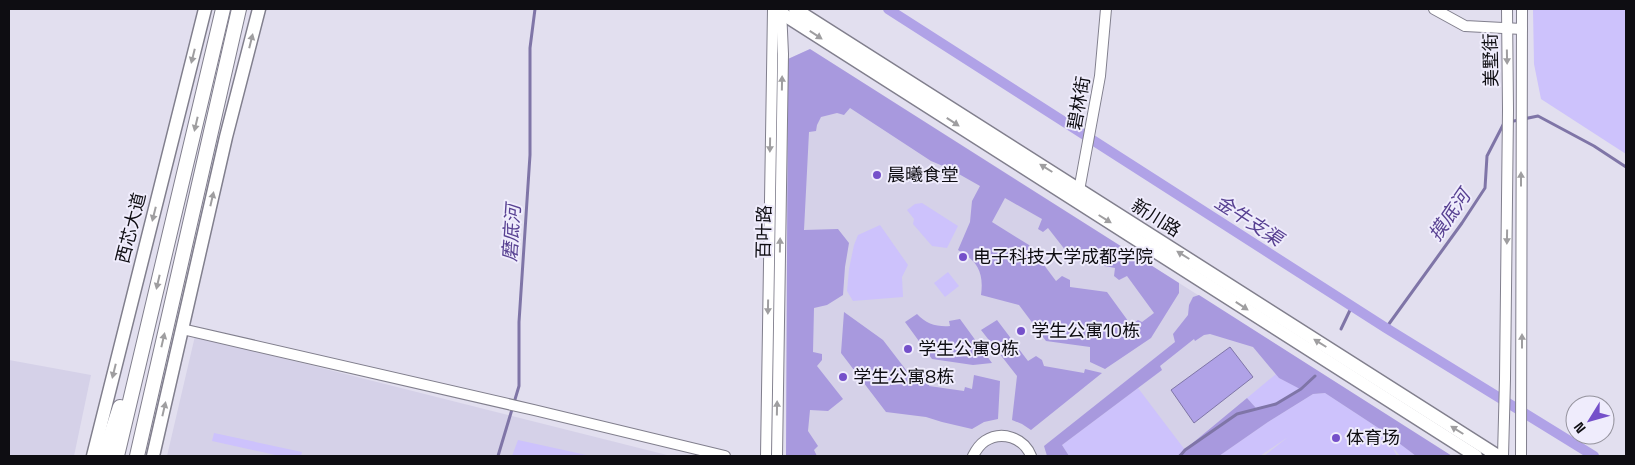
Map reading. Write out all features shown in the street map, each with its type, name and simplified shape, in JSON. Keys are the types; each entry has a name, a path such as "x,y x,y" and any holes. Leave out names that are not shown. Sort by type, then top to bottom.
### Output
{"highway":[{"path":"117,456 223,9"},
{"path":"137,456 239,9"},
{"path":"104,456 150,316"}],"main road":[{"name":"西芯大道","path":"93,456 206,9"},
{"path":"153,456 226,137 259,9"},
{"name":"新川路","path":"795,9 1498,456"},
{"name":"新川路","path":"778,10 1476,456"}],"street":[{"name":"碧林街","path":"1078,202 1078,189 1092,127 1100,76 1106,9"},
{"path":"1434,9 1465,26 1522,29"},
{"name":"美墅街","path":"1503,456 1508,110 1507,9"},
{"name":"美墅街","path":"1521,456 1522,9"},
{"name":"百叶路","path":"766,456 778,10"},
{"name":"百叶路","path":"777,456 783,54 778,10"},
{"path":"182,329 725,456"},
{"path":"972,456 986,440 995,436 1006,436 1016,439 1024,445 1031,456"}],"shaded area":[{"path":"1533,9 1626,9 1626,154 1541,99 1534,64"},
{"name":"电子科技大学成都学院","path":"810,49 1452,456 786,456 788,59"},
{"path":"810,49 1179,283 1179,293 1151,338 1105,369 1090,362 1090,347 1046,341 1019,305 981,295 982,287 978,268 965,254 958,250 970,222 972,201 980,186 950,169 931,161 850,108 844,115 837,113 821,117 816,131 809,132 804,230 838,229 849,243 843,295 827,305 814,308 813,352 822,354 822,360 817,366 843,399 828,411 810,410 808,431 818,446 814,450 817,456 786,456 788,59","holes":["1005,198 1042,219 1038,229 1043,232 1048,228 1073,260 1115,268 1114,276 1119,280 1127,276 1154,313 1142,322 1138,320 1131,325 1107,292 1070,287 1070,280 1062,276 1056,281 1029,245 992,222"]},
{"path":"922,203 958,226 947,248 932,246 913,224 914,219 907,210 915,204"},
{"path":"880,225 908,265 902,277 903,297 853,301 847,291 854,245 858,235"},
{"path":"948,272 959,286 945,297 934,283"},
{"path":"1199,295 1452,456 1416,456 1383,431 1325,393 1313,394 1219,456 1177,456 1247,398 1256,408 1276,404 1300,389 1279,378 1253,347 1210,334 1204,335 1195,341 1194,339 1160,366 1162,370 1062,445 1069,456 1047,456 1044,446 1175,342 1173,334 1188,315 1189,305 1193,297"},
{"path":"844,312 883,340 913,379 921,374 930,377 929,386 964,391 965,387 972,389 974,375 1000,381 998,419 984,422 972,429 926,417 886,412 841,353"},
{"path":"917,314 932,324 941,326 950,326 949,321 960,319 992,363 973,365 932,359 905,322"},
{"path":"997,320 1028,361 1036,356 1042,360 1044,366 1084,373 1085,369 1102,373 1031,430 1012,420 1017,376 981,330"},
{"path":"195,336 667,455 667,456 167,456"},
{"path":"1230,347 1253,377 1194,423 1171,390"},
{"path":"9,360 91,375 74,456 9,456"},
{"path":"1276,374 1279,378 1301,389 1276,404 1256,408 1247,398"},
{"path":"1138,388 1185,450 1177,456 1069,456 1062,445"},
{"path":"1325,393 1383,431 1416,456 1400,456 1391,445 1397,456 1264,456 1288,437 1260,456 1219,456 1313,394"},
{"path":"214,433 302,452 301,456 280,456 212,441"},
{"path":"518,440 591,456 512,456"}],"waterway":[{"name":"磨底河","path":"498,456 519,386 519,322 530,155 530,48 535,9"},
{"name":"金牛支渠","path":"888,9 1386,328 1594,456"},
{"name":"摸底河","path":"1386,328 1485,188 1487,156 1504,123 1538,116 1594,146 1626,167"},
{"path":"1341,329 1352,306"},
{"path":"1180,456 1185,450 1237,414 1276,404 1301,389 1315,376"}],"place":[{"name":"晨曦食堂","path":"877,175"},
{"name":"电子科技大学成都学院","path":"963,257"},
{"name":"学生公寓10栋","path":"1021,331"},
{"name":"学生公寓9栋","path":"908,349"},
{"name":"学生公寓8栋","path":"843,377"},
{"name":"体育场","path":"1336,438"}]}
